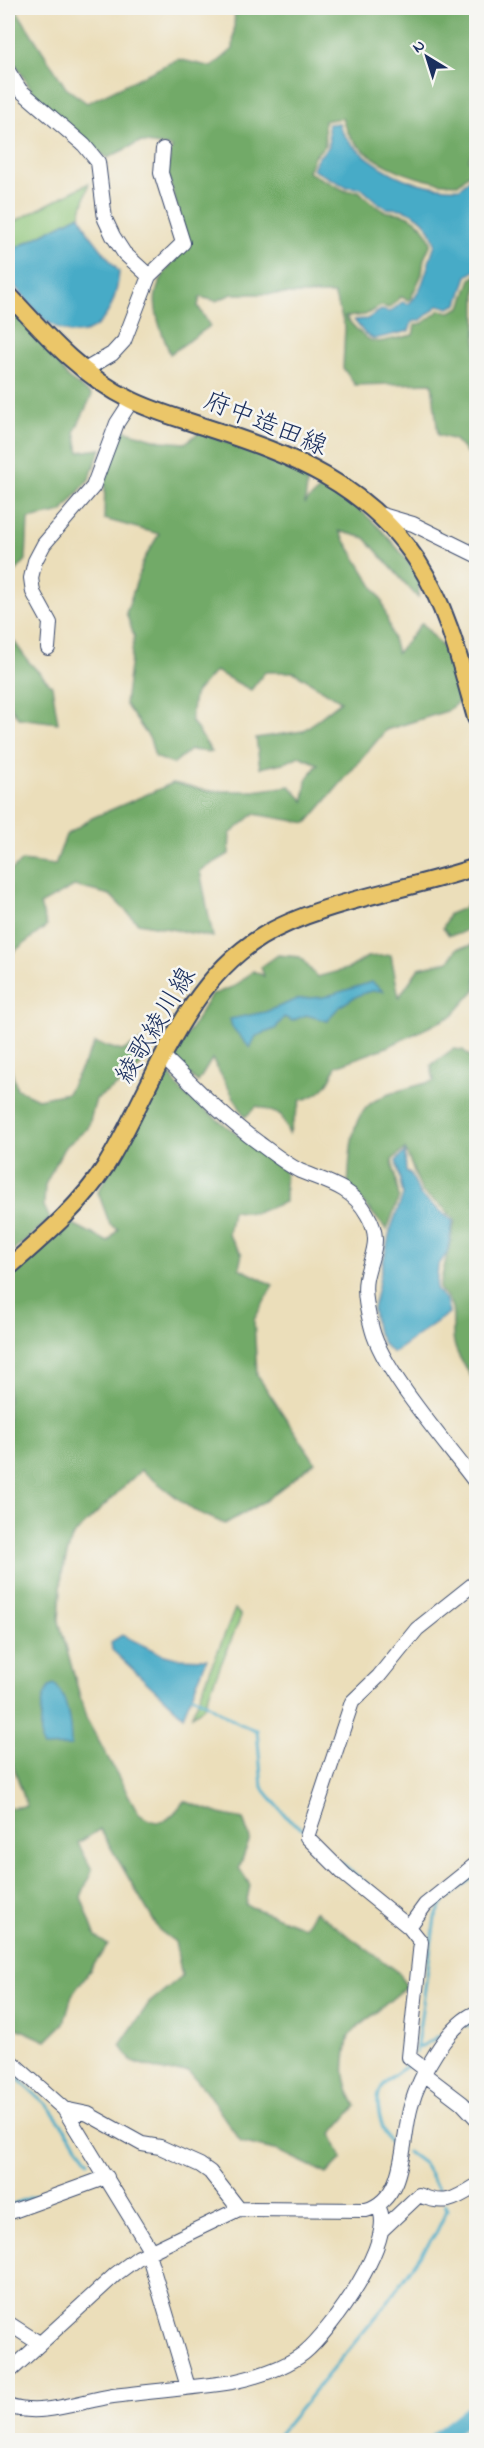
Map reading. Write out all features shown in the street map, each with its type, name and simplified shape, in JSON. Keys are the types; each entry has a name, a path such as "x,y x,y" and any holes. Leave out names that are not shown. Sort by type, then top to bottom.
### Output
{"main road":[{"name":"府中造田線","path":"8,294 83,371 132,400 291,457 336,481 378,514 406,546 430,583 451,633 477,718"},
{"name":"綾歌綾川線","path":"8,1268 62,1219 93,1184 188,1012 208,984 231,960 259,938 308,915 477,867"}],"street":[{"path":"8,71 20,90 84,145 98,162 105,219 124,253 149,276"},
{"path":"83,371 112,354 124,341 149,276 183,243 161,173 163,149"},
{"path":"48,648 50,623 33,592 31,578 35,561 44,544 93,487 117,423 132,400"},
{"path":"378,514 413,524 477,555"},
{"path":"164,1057 227,1118 259,1143 298,1170 345,1188 358,1200 368,1214 376,1236 375,1254 366,1280 372,1331 387,1361 420,1409 477,1483"},
{"path":"8,2373 116,2274 149,2252 239,2209 366,2210 378,2207 393,2186 419,2066 421,1942 409,1927 345,1875 308,1837 352,1702 379,1676 417,1629 477,1582"},
{"path":"409,1927 425,1905 477,1864"},
{"path":"419,2066 462,2020 477,2013"},
{"path":"8,2060 64,2109 107,2177 149,2252 188,2387"},
{"path":"419,2066 477,2118"},
{"path":"64,2109 87,2114 142,2144 160,2147 200,2165 210,2172 239,2209"},
{"path":"8,2213 107,2177"},
{"path":"382,2229 419,2195 443,2201 477,2186"},
{"path":"8,2406 34,2409 58,2407 106,2397 252,2378 306,2352 361,2281 382,2229 381,2211 378,2207"},
{"path":"8,2323 39,2343"}],"green space":[{"path":"8,8 15,8 66,88 87,103 178,59 212,67 233,49 235,8 476,8 476,146 469,159 473,170 458,184 442,183 407,174 373,157 359,146 348,133 342,118 324,121 325,145 314,157 308,172 346,191 359,191 385,211 411,217 424,228 431,243 424,259 422,274 411,298 408,300 401,297 389,308 381,306 365,315 345,317 369,339 381,342 413,335 415,325 423,323 440,310 450,312 461,307 471,279 476,275 476,463 455,440 438,435 432,383 355,385 343,368 345,327 334,294 232,294 216,301 200,297 198,306 210,326 170,354 158,320 155,306 156,295 165,272 188,244 167,172 172,147 140,142 107,158 34,94 8,52"},
{"path":"89,183 80,215 8,252 8,225"},
{"path":"8,304 40,338 68,378 92,395 75,431 79,452 101,449 89,479 62,512 28,519 26,560 8,580"},
{"path":"123,430 161,441 185,443 200,432 256,452 308,476 305,503 324,486 352,504 389,538 420,577 418,598 365,538 339,531 382,601 397,653 422,623 452,658 465,696 447,711 386,730 307,823 254,814 230,834 229,854 200,871 213,937 138,923 110,895 74,886 40,905 47,926 8,956 8,873 22,861 55,865 66,835 92,818 173,783 210,791 254,791 290,786 304,801 306,780 318,764 299,756 287,762 260,768 256,738 303,731 341,701 294,672 265,672 251,690 215,671 194,695 191,720 212,752 190,750 173,764 155,757 150,739 125,704 134,636 126,613 144,559 159,534 104,519 105,481"},
{"path":"8,633 28,661 52,686 58,723 18,718 8,702"},
{"path":"476,890 476,924 459,934 449,935 443,928 449,914 464,908"},
{"path":"476,932 476,989 452,1016 387,1047 336,1066 324,1088 314,1096 301,1100 289,1134 281,1115 257,1106 245,1117 212,1059 198,1082 177,1064 174,1057 211,995 235,986 253,971 264,976 261,967 278,955 300,957 317,977 350,968 367,957 391,955 399,997 419,968 449,961 457,948 471,946"},
{"path":"143,1040 145,1061 126,1080 96,1099 88,1128 64,1148 45,1185 44,1206 50,1219 8,1255 8,1057 17,1089 38,1099 67,1093 95,1043 122,1051"},
{"path":"453,1049 463,1050 476,1062 476,1384 457,1351 453,1338 453,1316 450,1303 439,1289 455,1221 444,1208 422,1192 405,1149 392,1160 399,1197 387,1230 348,1185 353,1135 365,1109 371,1103 387,1095 434,1081 431,1065"},
{"path":"170,1075 183,1093 285,1171 285,1202 256,1213 232,1211 228,1235 242,1254 239,1268 273,1285 254,1320 257,1375 315,1462 265,1501 225,1524 193,1510 141,1470 72,1537 62,1573 59,1621 86,1718 139,1814 153,1821 164,1821 184,1801 220,1814 243,1819 250,1839 239,1868 250,1885 246,1905 304,1927 315,1911 400,1974 406,1987 349,2035 345,2055 345,2072 348,2088 356,2106 332,2134 342,2158 327,2174 279,2151 241,2142 206,2091 189,2071 166,2072 131,2061 120,2045 149,2003 182,1976 175,1942 159,1930 100,1829 78,1843 92,1870 81,1897 96,1937 108,1945 72,1995 64,2023 46,2041 8,2024 8,1808 27,1806 8,1750 8,1276 71,1223 108,1242 118,1229 110,1225 98,1192 143,1109"},
{"path":"235,1609 241,1616 203,1708 192,1715"}],"water":[{"path":"339,123 342,132 358,150 381,167 404,179 431,186 460,188 476,172 476,270 467,276 458,304 449,308 439,305 421,320 412,322 409,331 374,339 365,334 354,320 367,319 381,310 390,312 402,302 408,304 413,300 418,293 435,244 433,238 424,222 414,214 401,209 387,208 361,188 347,187 313,170 317,159 329,146 328,124"},
{"path":"80,215 88,232 119,272 117,288 106,315 98,325 87,331 75,333 61,329 45,320 8,279 8,252"},
{"path":"372,982 383,991 368,992 352,999 337,1009 328,1021 306,1015 292,1021 284,1017 275,1029 256,1036 250,1048 232,1027 230,1019 265,1012 298,999 324,997"},
{"path":"405,1152 406,1172 411,1174 420,1195 453,1221 447,1253 438,1266 436,1290 446,1300 449,1313 393,1353 384,1345 376,1329 373,1309 390,1231 403,1195 396,1161"},
{"path":"122,1635 161,1654 176,1658 207,1659 183,1716 112,1650 111,1642"},
{"path":"54,1684 66,1704 71,1746 43,1747 41,1743 43,1701 45,1694"}],"waterway":[{"path":"188,1694 239,1723 257,1730 262,1787 289,1820 304,1829"},
{"path":"340,1862 390,1903"},
{"path":"416,2052 435,1918 445,1900 476,1875"},
{"path":"467,2026 476,2022"},
{"path":"418,2048 441,2035"},
{"path":"398,2149 393,2146 385,2133 378,2099 381,2088 411,2063"},
{"path":"8,2070 48,2106 89,2161"},
{"path":"408,2152 424,2164 442,2195"},
{"path":"8,2206 92,2175 94,2169"},
{"path":"274,2440 384,2307 436,2233 447,2210 445,2204"},
{"path":"436,2440 476,2409"}]}
